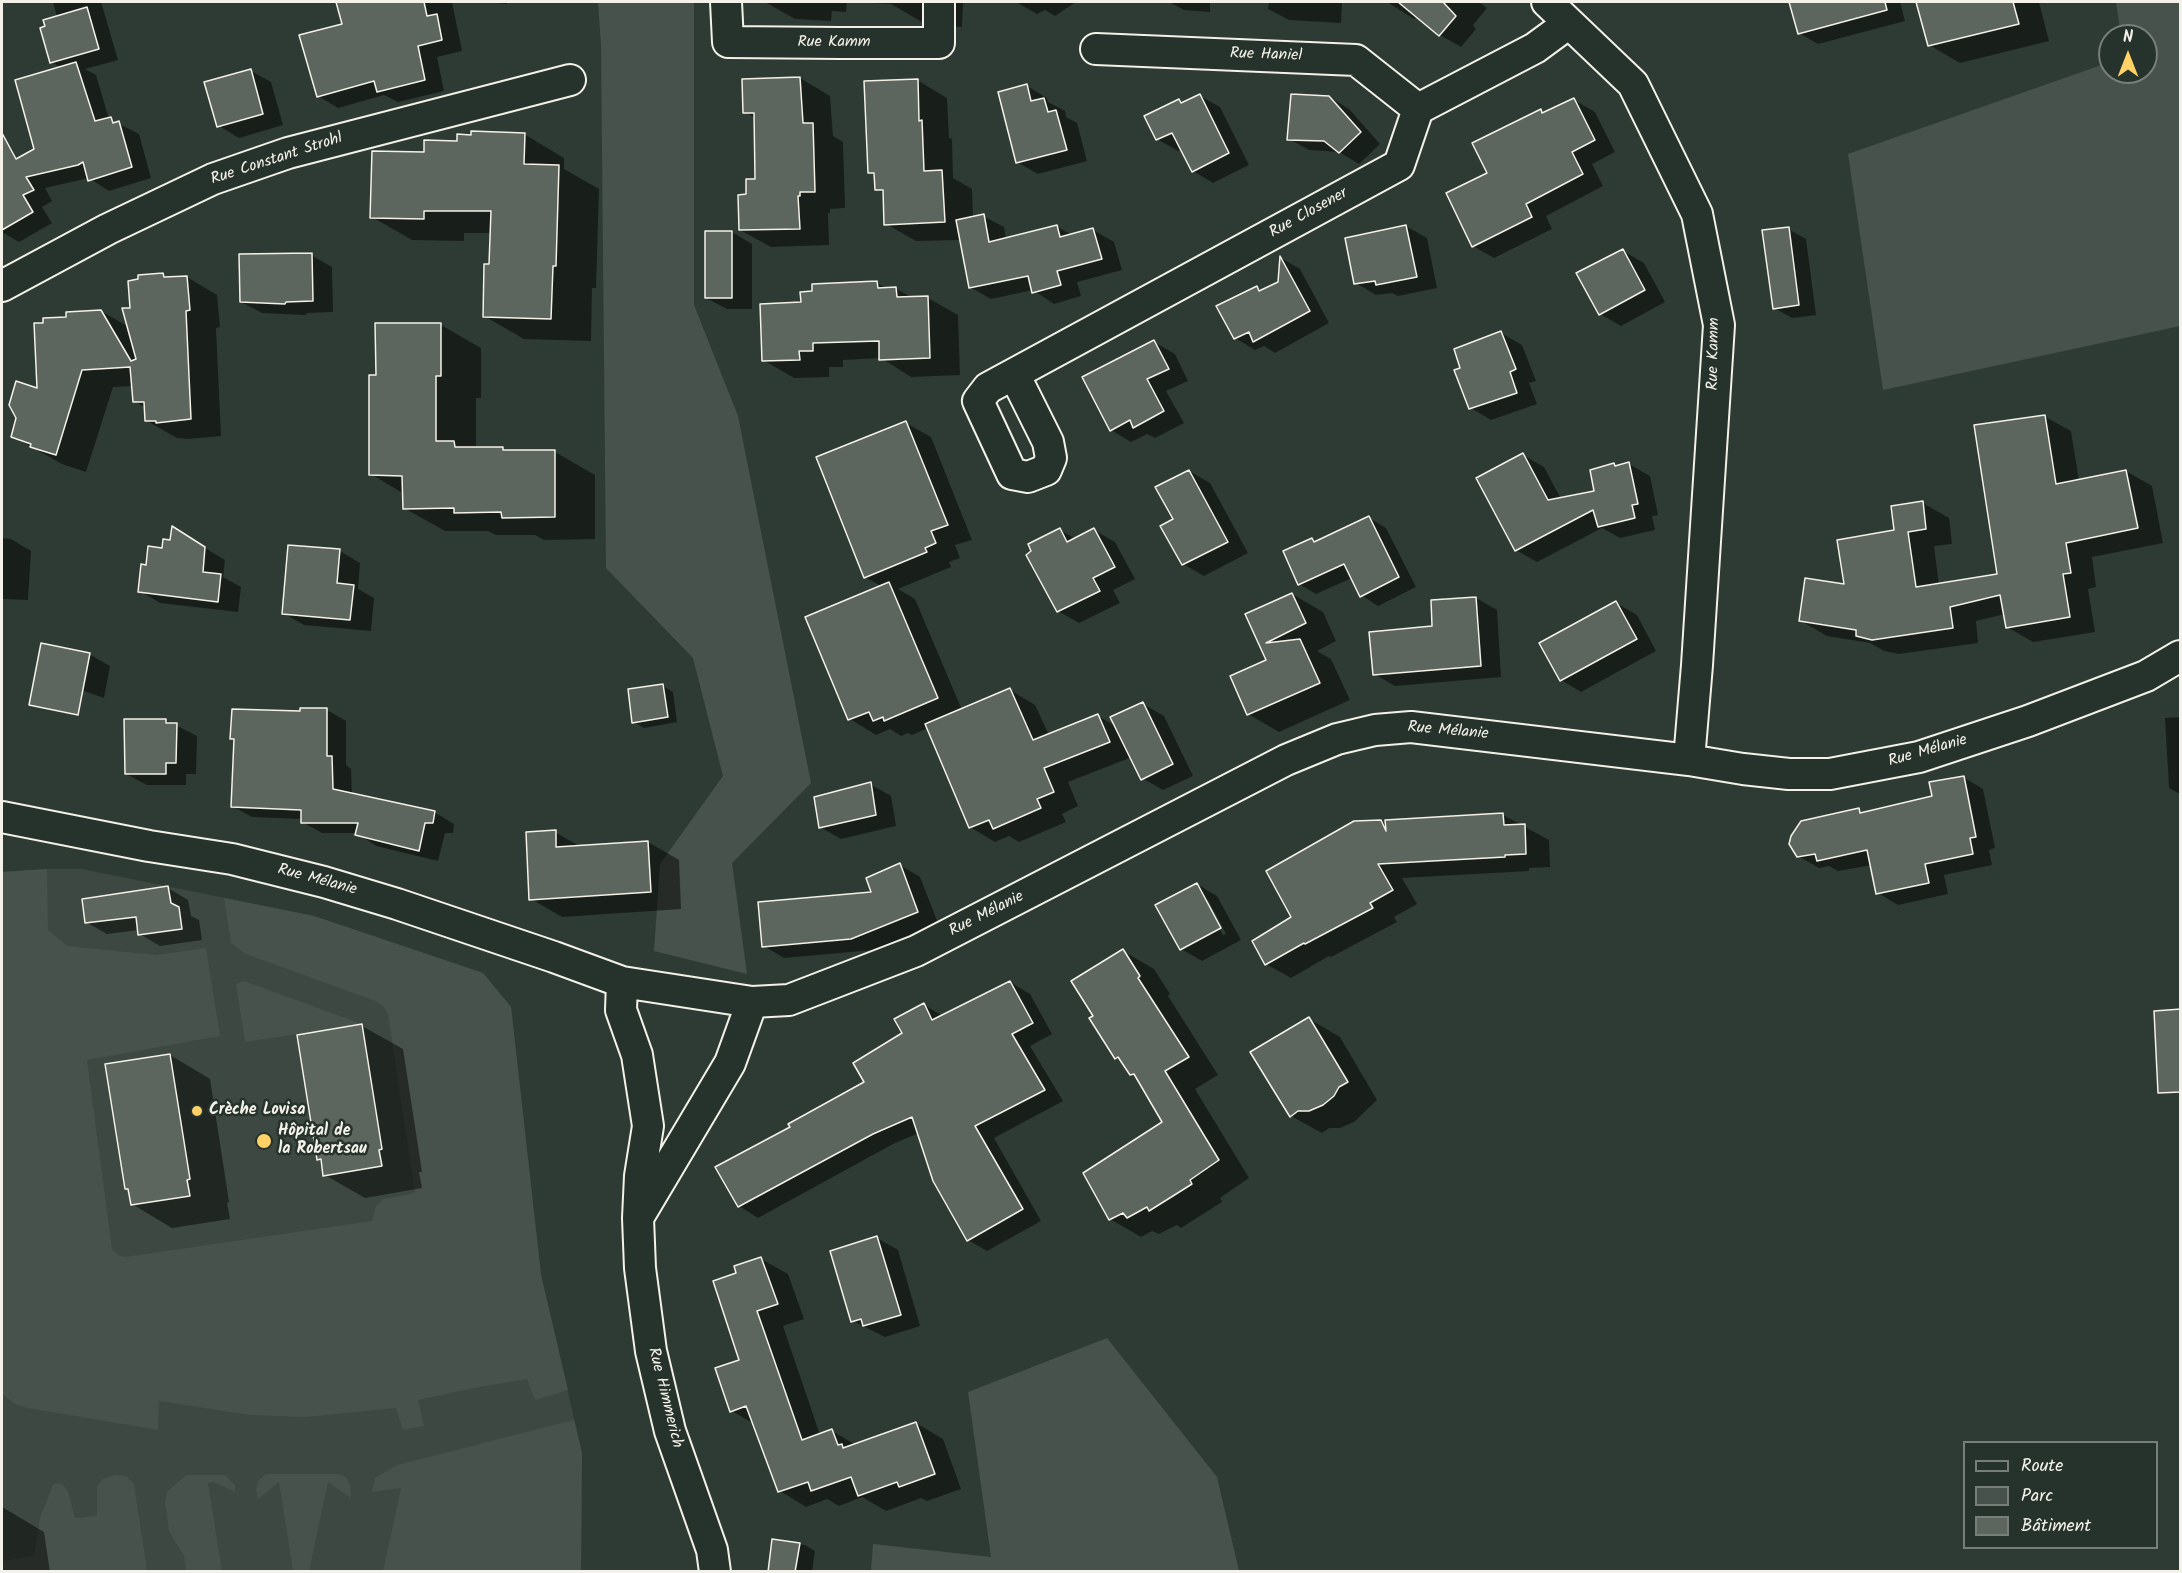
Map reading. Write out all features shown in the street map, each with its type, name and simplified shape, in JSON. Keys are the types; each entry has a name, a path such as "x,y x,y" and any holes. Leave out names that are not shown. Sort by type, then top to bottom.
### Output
{"street":[{"name":"Rue Kamm","path":"726,2 728,42 939,43 939,2"},
{"name":"Rue Kamm","path":"1547,2 1633,84 1697,214 1719,325 1689,760"},
{"path":"1418,109 1535,48 1569,23"},
{"name":"Rue Haniel","path":"1096,49 1356,60 1418,109"},
{"name":"Rue Constant Strohl","path":"2,286 108,229 213,179 288,153 570,80"},
{"name":"Rue Closener","path":"1014,374 1399,165 1418,109"},
{"name":"Rue Mélanie","path":"2,817 232,860 324,882 397,904 622,982 752,1002 789,1000 916,951 1286,760 1337,739 1375,730 1411,727 1689,760 1743,769 1789,774 1830,774 1919,757 2028,721 2146,676 2181,656"},
{"name":"Rue Himmerich","path":"622,982 621,1010 637,1055 648,1126 640,1176 638,1218 644,1303 659,1388 670,1431 712,1550 715,1572"},
{"path":"638,1218 730,1063 752,1002"}],"shaded area":[{"name":"Hôpital de la Robertsau","path":"82,869 314,916 483,973 511,1007 541,1275 582,1453 581,1571 2,1572 2,872"}],"green space":[{"path":"598,2 694,2 694,305 738,416 811,783 732,863 747,974 654,951 660,864 723,776 693,658 606,568 601,45"},
{"path":"2116,2 2180,2 2180,326 1883,390 1848,154 2098,66 2098,84 2158,84 2158,24 2119,24"},
{"path":"47,869 48,930 67,946 156,955 206,948 220,1036 87,1060 112,1249 118,1255 125,1257 372,1221 376,1206 384,1199 415,1193 388,1014 383,1006 375,1001 246,954 231,943 224,898 314,916 483,973 511,1007 541,1275 568,1390 535,1400 527,1379 418,1400 424,1426 403,1430 396,1408 306,1417 250,1415 159,1401 158,1430 28,1408 17,1405 2,1394 2,872"},
{"path":"244,981 362,1024 245,1042 236,984"},
{"path":"1107,1338 1217,1477 1239,1571 871,1571 873,1544 991,1557 968,1392"},
{"path":"574,1420 582,1453 581,1571 383,1571 401,1488 372,1492 375,1478 397,1465"},
{"path":"266,1474 339,1474 346,1477 350,1485 351,1498 328,1482 309,1571 293,1571 279,1482 258,1499 256,1489 258,1481"},
{"path":"114,1475 126,1476 134,1484 147,1571 2,1571 2,1561 34,1556 40,1518 53,1485 58,1483 63,1485 68,1491 75,1518 97,1516 97,1487 103,1479"},
{"path":"186,1475 225,1475 235,1485 235,1492 213,1482 208,1483 222,1571 186,1571 184,1556 169,1531 165,1502 167,1492"}],"building":[{"path":"336,2 424,2 427,16 437,14 442,40 418,46 425,80 377,92 374,81 317,97 299,35 342,24"},
{"path":"1398,2 1443,2 1456,16 1439,36"},
{"path":"1789,2 1885,2 1887,10 1798,34"},
{"path":"1916,2 2013,2 2019,24 1928,46"},
{"path":"87,7 99,49 50,63 40,28 45,26 43,20"},
{"path":"76,62 95,121 111,117 113,123 119,121 132,167 88,181 83,162 26,177 34,190 23,195 33,212 2,230 2,133 16,159 34,149 15,80"},
{"path":"251,69 263,114 217,127 204,82"},
{"path":"800,77 803,123 813,123 815,192 800,192 798,196 800,229 739,230 738,195 746,194 746,179 755,179 754,113 743,113 742,79"},
{"path":"918,79 924,171 942,170 945,222 884,225 883,190 875,190 874,173 868,173 864,81"},
{"path":"1027,84 1031,101 1044,98 1048,112 1056,110 1067,150 1016,163 998,92"},
{"path":"1200,94 1229,153 1192,172 1172,133 1156,140 1144,116 1179,99 1181,103"},
{"path":"1291,94 1329,96 1361,132 1339,153 1324,141 1287,140"},
{"path":"1574,98 1595,140 1572,152 1583,174 1526,204 1532,217 1472,247 1446,193 1487,173 1472,143 1541,109 1542,113"},
{"path":"471,131 525,133 524,164 559,165 556,266 553,266 551,319 483,317 484,264 489,264 491,211 424,211 424,219 370,218 372,151 424,152 424,140 457,141 457,134 471,135"},
{"path":"984,214 989,242 1057,225 1060,237 1093,228 1102,259 1057,271 1061,285 1032,293 1028,276 969,288 956,220"},
{"path":"1406,225 1417,277 1376,285 1375,281 1354,284 1345,238"},
{"path":"1789,227 1799,305 1773,309 1762,230"},
{"path":"705,231 732,231 732,298 705,298"},
{"path":"1623,249 1645,290 1599,315 1576,273"},
{"path":"312,253 313,301 286,302 285,304 240,302 239,254"},
{"path":"1280,256 1310,311 1253,342 1249,332 1234,339 1216,306 1257,286 1259,291 1278,282"},
{"path":"163,273 164,277 187,276 190,310 186,311 191,419 156,423 156,421 145,421 144,402 133,402 130,367 82,370 56,455 30,447 31,444 11,437 16,418 9,405 16,381 37,388 34,323 43,323 43,318 66,317 66,312 101,310 131,361 136,359 122,308 130,308 128,281 138,279 138,275"},
{"path":"877,281 878,288 896,287 897,297 928,296 930,358 879,360 879,341 813,343 813,351 799,351 800,360 762,361 760,304 801,302 800,292 812,291 812,284"},
{"path":"375,323 441,323 441,376 436,376 436,441 454,441 455,447 555,450 555,517 502,518 501,512 454,513 454,508 403,509 402,476 369,475 369,375 376,375"},
{"path":"1501,331 1516,369 1510,372 1517,393 1469,409 1454,370 1460,368 1454,349"},
{"path":"1154,340 1169,369 1147,379 1164,411 1133,428 1130,420 1110,431 1082,377"},
{"path":"2045,415 2056,484 2126,470 2138,528 2066,543 2071,573 2063,574 2070,617 2006,628 2000,595 1950,607 1953,628 1872,640 1856,636 1856,630 1799,621 1805,578 1844,584 1837,540 1894,530 1891,506 1923,501 1926,529 1908,532 1916,587 1997,574 1974,425"},
{"path":"906,421 948,525 931,531 936,543 925,548 927,552 864,578 816,457"},
{"path":"1523,453 1548,500 1594,491 1590,470 1614,463 1615,466 1629,462 1638,504 1632,505 1635,518 1598,527 1593,510 1515,551 1476,478"},
{"path":"1189,470 1228,542 1182,565 1160,526 1173,519 1155,487"},
{"path":"1369,516 1399,577 1360,597 1344,564 1298,585 1283,551 1312,538 1314,542"},
{"path":"172,526 205,547 203,572 221,574 218,602 138,592 141,564 146,565 148,546 162,548 163,539 170,540"},
{"path":"1060,528 1067,542 1094,528 1115,567 1093,578 1100,591 1057,612 1026,555 1031,551 1028,544"},
{"path":"288,545 340,549 337,583 354,585 350,620 282,614"},
{"path":"889,582 938,698 884,721 883,717 873,721 869,712 848,720 805,617"},
{"path":"1292,593 1306,623 1266,643 1300,639 1320,683 1247,715 1230,676 1266,660 1245,614"},
{"path":"1476,597 1481,666 1373,675 1369,632 1432,626 1431,600"},
{"path":"1616,601 1637,639 1560,681 1539,643"},
{"path":"41,643 90,653 78,715 29,705"},
{"path":"663,684 668,717 632,723 628,689"},
{"path":"1010,688 1033,740 1098,714 1110,742 1044,768 1054,792 1037,799 1041,808 993,829 989,820 969,828 925,724"},
{"path":"1143,702 1173,764 1141,780 1110,717"},
{"path":"300,708 327,708 327,756 332,756 333,789 435,811 433,823 425,823 419,851 355,835 358,823 301,823 301,810 231,807 234,739 230,739 232,709 300,711"},
{"path":"124,719 166,719 166,723 177,723 176,763 166,763 166,774 125,774"},
{"path":"1964,776 1976,837 1970,838 1973,854 1925,864 1929,883 1876,894 1867,850 1817,861 1815,854 1797,857 1789,844 1791,836 1801,821 1859,808 1860,813 1932,796 1929,782"},
{"path":"871,782 876,815 819,828 814,797"},
{"path":"1503,813 1504,825 1525,824 1526,854 1378,864 1393,890 1370,903 1373,908 1265,965 1252,941 1291,917 1266,871 1354,821 1381,820 1386,831 1385,820"},
{"path":"556,830 556,847 648,841 651,892 529,900 526,832"},
{"path":"900,863 918,912 851,939 762,947 758,902 871,892 866,878"},
{"path":"1197,883 1221,928 1180,950 1155,905"},
{"path":"168,886 171,903 179,907 182,929 138,935 136,917 85,923 82,899"},
{"path":"1123,949 1140,976 1138,978 1189,1057 1165,1071 1219,1160 1190,1180 1192,1184 1149,1211 1147,1207 1127,1218 1123,1213 1109,1220 1083,1173 1162,1122 1134,1074 1130,1075 1118,1057 1115,1059 1089,1018 1093,1016 1071,981"},
{"path":"1010,981 1033,1023 1012,1034 1045,1090 975,1126 1023,1209 967,1241 933,1181 912,1117 873,1134 738,1207 715,1167 790,1127 788,1124 864,1082 853,1063 902,1033 894,1019 924,1003 932,1020"},
{"path":"2181,1009 2181,1092 2158,1093 2154,1011"},
{"path":"1309,1017 1348,1082 1339,1087 1334,1096 1323,1105 1309,1111 1298,1111 1290,1117 1250,1052"},
{"path":"362,1024 382,1149 379,1150 382,1166 323,1176 321,1159 317,1160 297,1035"},
{"path":"170,1054 190,1179 187,1180 190,1196 131,1205 128,1189 125,1189 105,1064"},
{"path":"877,1236 901,1315 863,1326 861,1319 851,1322 830,1251"},
{"path":"761,1257 778,1304 757,1311 802,1440 832,1429 838,1445 842,1444 843,1448 916,1422 935,1474 899,1487 897,1482 858,1496 851,1477 811,1491 808,1482 778,1492 746,1406 730,1412 715,1368 739,1360 713,1281 736,1273 734,1266"},
{"path":"772,1539 800,1543 795,1572 768,1572"}],"place":[{"name":"Crèche Lovisa","path":"197,1111"},
{"name":"Hôpital de la Robertsau","path":"264,1141"}]}
